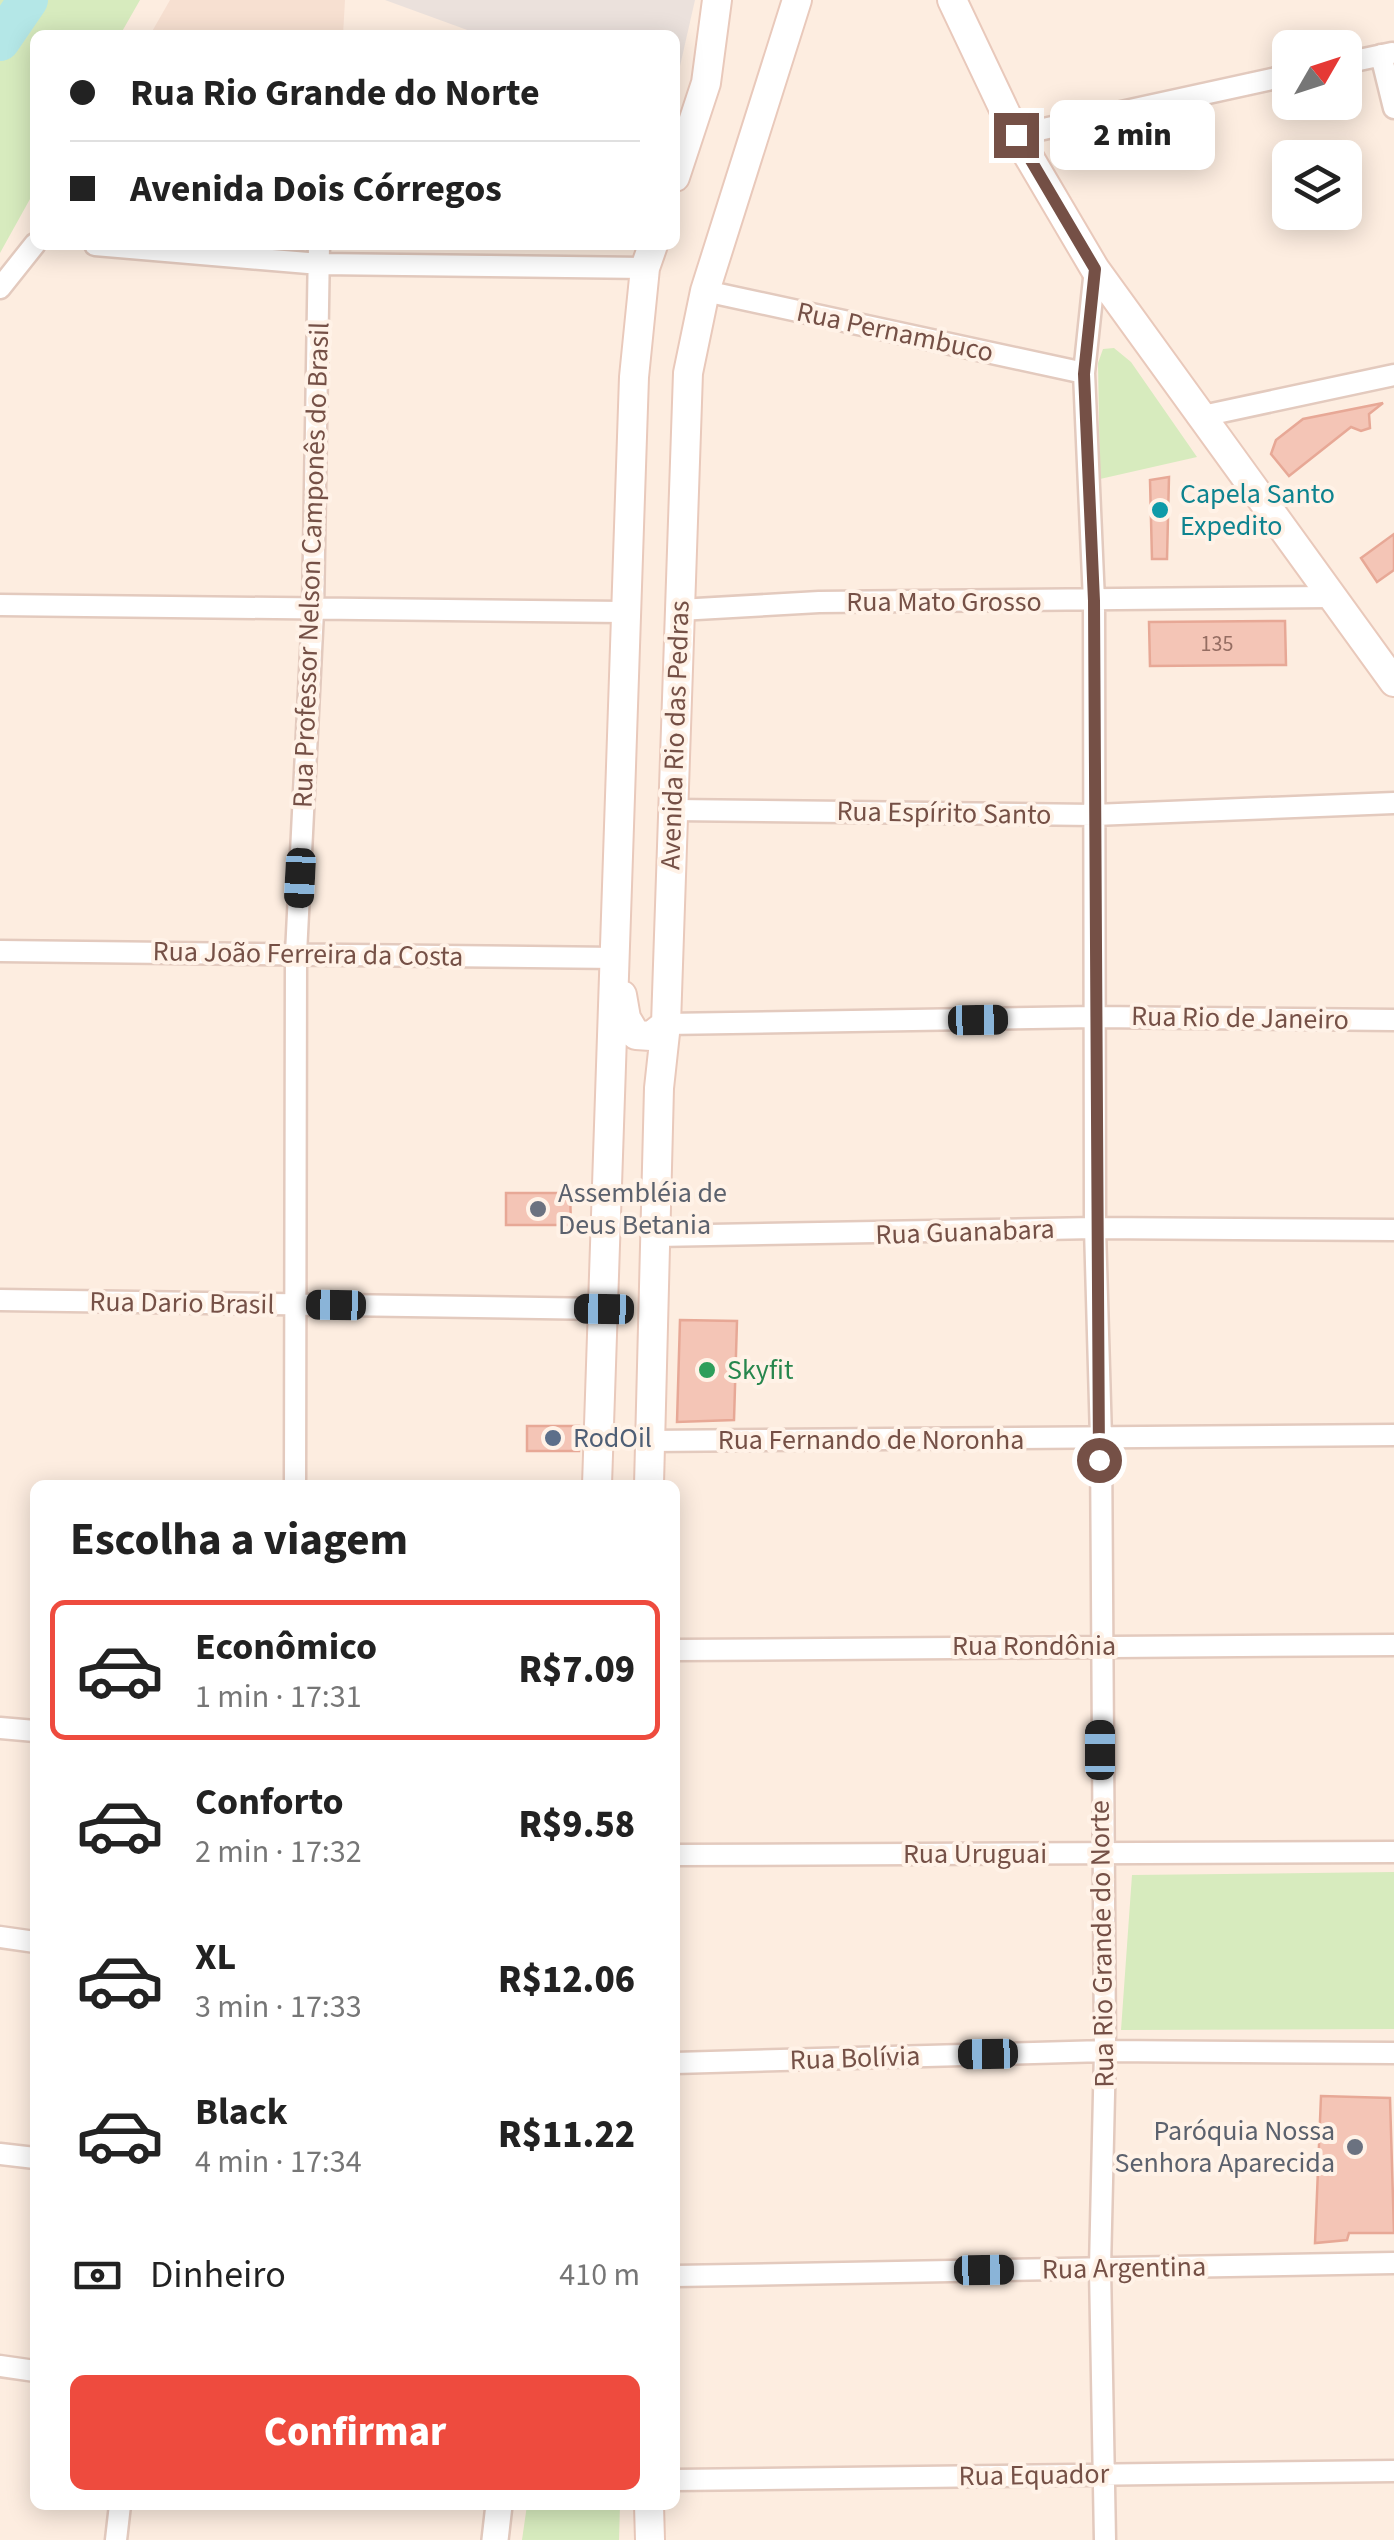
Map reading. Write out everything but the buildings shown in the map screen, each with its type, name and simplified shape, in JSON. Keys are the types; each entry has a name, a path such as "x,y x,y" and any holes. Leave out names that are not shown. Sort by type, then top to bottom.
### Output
{"main road":[{"path":"680,162 706,84 717,0"},
{"name":"Avenida Rio das Pedras","path":"648,1480 659,1088 666,1024 688,374 705,291 797,0"},
{"path":"952,0 1016,135 1095,269 1394,682"},
{"name":"Avenida Rio das Pedras","path":"597,1480 617,958 623,612 634,376 649,257"},
{"path":"617,958 631,1028 636,1035 652,1036 666,1024"},
{"path":"649,2510 650,2540"}],"street":[{"path":"1362,59 1388,54 1394,108"},
{"path":"1016,135 1272,79"},
{"path":"0,288 30,250"},
{"path":"207,250 319,255 649,257"},
{"name":"Rua Professor Nelson Camponês do Brasil","path":"294,1480 298,1304 296,954 313,611 319,255"},
{"name":"Rua Rio Grande do Norte","path":"1095,269 1084,374 1094,601 1095,1228 1101,1439 1105,2051 1100,2268 1104,2540"},
{"name":"Rua Pernambuco","path":"705,291 1084,374"},
{"path":"1198,416 1394,376"},
{"name":"Rua Mato Grosso","path":"678,610 819,602 1330,598"},
{"path":"0,605 623,612"},
{"name":"Rua Espírito Santo","path":"674,810 1094,816 1394,802"},
{"name":"Rua João Ferreira da Costa","path":"0,951 617,958"},
{"name":"Rua Rio de Janeiro","path":"666,1024 1094,1016 1394,1020"},
{"name":"Rua Guanabara","path":"656,1236 1095,1228 1394,1230"},
{"name":"Rua Dario Brasil","path":"0,1300 604,1309"},
{"name":"Rua Fernando de Noronha","path":"649,1442 1394,1435"},
{"name":"Rua Rondônia","path":"680,1650 1394,1644"},
{"path":"0,1728 30,1731"},
{"name":"Rua Uruguai","path":"680,1855 1394,1852"},
{"path":"0,1937 30,1941"},
{"name":"Rua Bolívia","path":"680,2063 1105,2051 1394,2053"},
{"path":"0,2154 30,2157"},
{"name":"Rua Argentina","path":"680,2276 1394,2264"},
{"path":"0,2366 30,2370"},
{"name":"Rua Equador","path":"680,2480 1394,2471"},
{"path":"116,2540 119,2510"},
{"path":"495,2540 498,2510"}],"shaded area":[{"path":"170,0 345,0 343,30 153,30"},
{"path":"385,0 695,0 680,66 680,30 467,30"}],"green space":[{"path":"0,0 140,0 123,30 30,30 30,199 0,253"},
{"path":"1114,348 1131,362 1197,457 1100,479 1098,363 1103,349"},
{"path":"1394,1872 1394,2029 1121,2030 1132,1875"},
{"path":"526,2510 620,2510 619,2540 522,2540"}],"waterway":[{"path":"0,41 28,0"}],"place":[{"name":"Capela Santo Expedito","path":"1160,510"},
{"name":"Assembléia de Deus Betania","path":"538,1209"},
{"name":"Skyfit","path":"707,1370"},
{"name":"RodOil","path":"553,1438"},
{"name":"Paróquia Nossa Senhora Aparecida","path":"1355,2147"}],"route":[{"path":"1016,135 1095,269 1084,374 1094,601 1099,1460"}]}
